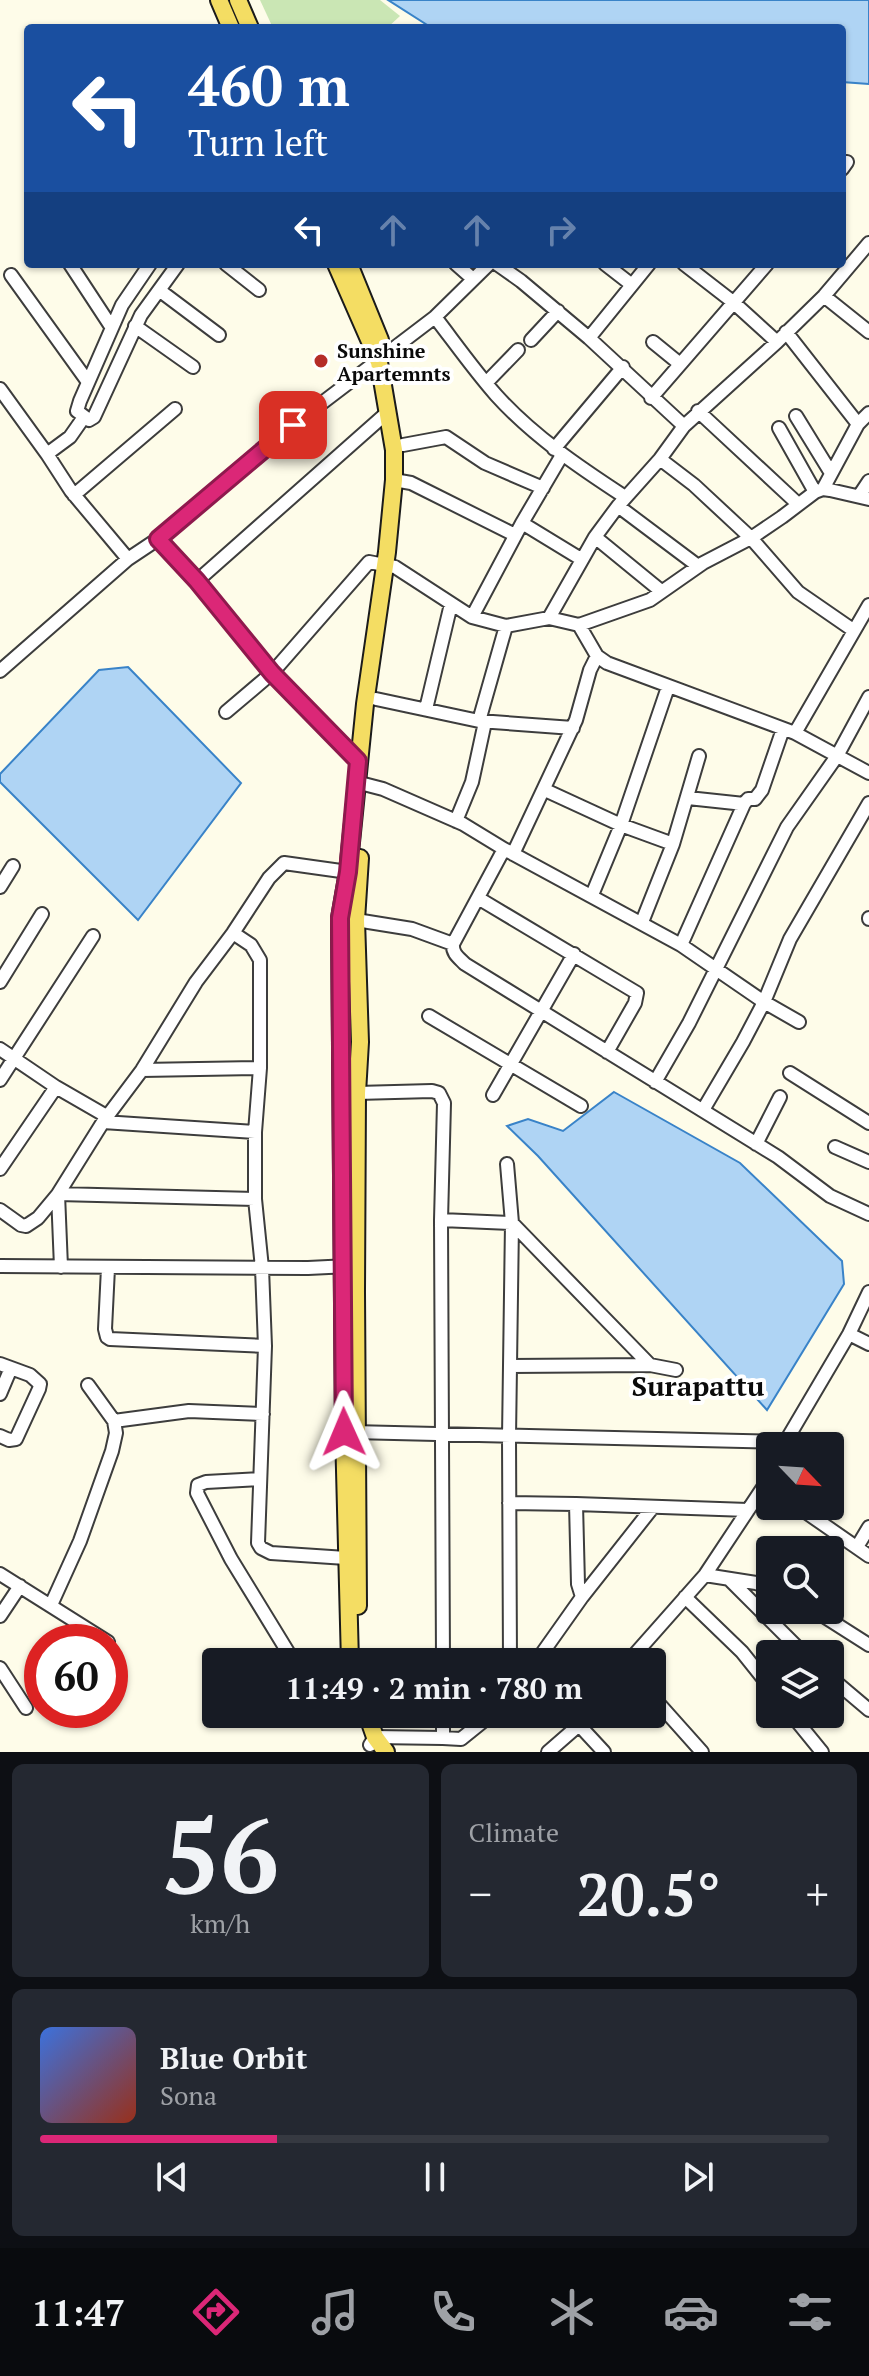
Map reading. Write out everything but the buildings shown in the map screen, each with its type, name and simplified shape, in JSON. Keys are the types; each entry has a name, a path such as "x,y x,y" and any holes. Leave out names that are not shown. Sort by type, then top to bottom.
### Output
{"main road":[{"path":"219,0 229,24"},
{"path":"238,0 248,24"},
{"path":"344,268 382,359 400,421 403,445 376,699 340,918 350,1432 358,1648"},
{"path":"382,359 399,480"},
{"path":"349,1266 360,1042 356,920 358,761 390,566"},
{"path":"349,1648 346,1558 350,1432"},
{"path":"373,1745 386,1752"}],"street":[{"path":"549,618 595,537 684,426 824,296 869,243"},
{"path":"73,268 112,328"},
{"path":"147,268 122,305 88,382 77,411 89,420 94,417 135,326 175,268"},
{"path":"231,268 259,290"},
{"path":"461,268 473,279"},
{"path":"0,671 128,559 158,539 293,425 435,317 485,268"},
{"path":"502,268 623,367 651,398 684,426"},
{"path":"610,268 632,285"},
{"path":"589,338 646,268"},
{"path":"689,268 782,337 858,424"},
{"path":"651,398 763,268"},
{"path":"11,275 88,382"},
{"path":"159,290 219,335"},
{"path":"824,296 869,332"},
{"path":"531,340 558,311"},
{"path":"435,317 486,383 517,416 698,566"},
{"path":"135,326 193,367"},
{"path":"653,342 680,364"},
{"path":"486,383 518,350"},
{"path":"472,617 543,488 558,452 623,367"},
{"path":"2,396 74,495 128,559"},
{"path":"74,495 175,409"},
{"path":"197,581 389,411"},
{"path":"698,411 798,504"},
{"path":"226,712 272,673 369,562 390,566 472,617 506,626 549,618 579,625 650,600 698,566 751,538 819,490 858,424 869,413"},
{"path":"796,416 831,473"},
{"path":"47,454 70,437 84,417"},
{"path":"779,428 819,490 864,498 869,481"},
{"path":"403,445 446,437 485,463 543,488"},
{"path":"660,459 694,485 751,538 798,592 853,630"},
{"path":"399,480 518,529 581,559"},
{"path":"595,537 661,591"},
{"path":"158,539 197,581 272,673 358,761"},
{"path":"426,709 451,604"},
{"path":"681,945 744,804 748,799 759,796 789,731 869,605"},
{"path":"579,625 597,656 607,663 789,731 869,773"},
{"path":"456,821 472,782 482,721 506,626"},
{"path":"597,656 573,728 545,790 478,898 452,950 465,964 778,1157 830,1196 869,1214"},
{"path":"592,895 621,825 668,687"},
{"path":"655,1082 689,1023 787,827 837,756 869,697"},
{"path":"376,699 482,721 573,728"},
{"path":"642,922 673,844 699,756"},
{"path":"360,783 404,797 456,821 642,922 799,1022"},
{"path":"545,790 621,825 673,844"},
{"path":"688,798 744,804"},
{"path":"703,1110 764,1002 790,939 869,803"},
{"path":"0,1210 21,1225 30,1225 58,1194 142,1070 196,982 269,878 284,863 348,872"},
{"path":"0,887 13,866"},
{"path":"478,898 638,994 607,1052"},
{"path":"0,982 42,914"},
{"path":"356,920 412,929 453,944"},
{"path":"233,933 251,945 260,960 255,1199 265,1346 258,1543 271,1553 346,1558"},
{"path":"0,1080 93,936"},
{"path":"493,1095 574,954"},
{"path":"429,1016 581,1106"},
{"path":"0,1049 106,1119 255,1132"},
{"path":"142,1070 260,1068"},
{"path":"790,1073 869,1123"},
{"path":"0,1169 56,1087"},
{"path":"357,1093 432,1091 443,1097 443,1648"},
{"path":"756,1144 780,1097"},
{"path":"835,1147 869,1162"},
{"path":"507,1164 512,1223 510,1648"},
{"path":"58,1194 255,1199"},
{"path":"58,1194 61,1267"},
{"path":"441,1220 512,1223 650,1365"},
{"path":"0,1266 349,1266"},
{"path":"108,1268 105,1329 110,1339 265,1346"},
{"path":"791,1432 849,1334 869,1292"},
{"path":"849,1334 869,1344"},
{"path":"510,1366 650,1365 676,1370"},
{"path":"0,1394 6,1366 37,1380 39,1389 16,1439 0,1436"},
{"path":"51,1605 80,1541 116,1433 114,1421 88,1385"},
{"path":"114,1421 189,1411 263,1414"},
{"path":"350,1432 756,1443"},
{"path":"260,1479 206,1482 198,1485 197,1493 231,1559 285,1648"},
{"path":"640,1648 705,1575 756,1500"},
{"path":"509,1503 748,1510"},
{"path":"576,1504 578,1584 582,1597"},
{"path":"546,1648 653,1507"},
{"path":"817,1520 869,1556"},
{"path":"857,1547 869,1527"},
{"path":"0,1574 80,1624"},
{"path":"705,1575 756,1585"},
{"path":"729,1579 790,1640"},
{"path":"0,1616 20,1586"},
{"path":"685,1597 756,1670"},
{"path":"836,1624 869,1645"},
{"path":"0,1668 24,1705"},
{"path":"844,1689 869,1710"},
{"path":"666,1712 702,1752"},
{"path":"443,1728 443,1738"},
{"path":"373,1745 461,1739 475,1728"},
{"path":"548,1752 576,1728"},
{"path":"582,1728 604,1752"},
{"path":"802,1728 822,1752"}],"green space":[{"path":"260,0 380,0 400,16 391,24 271,24"}],"water":[{"path":"388,0 869,0 869,84 846,82 846,24 426,24"},
{"path":"128,667 241,783 138,920 0,782 0,774 99,670"},
{"path":"614,1092 740,1163 842,1261 844,1284 767,1410 538,1156 507,1126 528,1119 563,1131"}],"place":[{"name":"Sunshine Apartemnts","path":"321,361"}],"district":[{"name":"Surapattu","path":"698,1385"}],"route":[{"path":"293,425 158,539 197,581 272,673 358,761 348,872 340,918 344,1432"}]}
